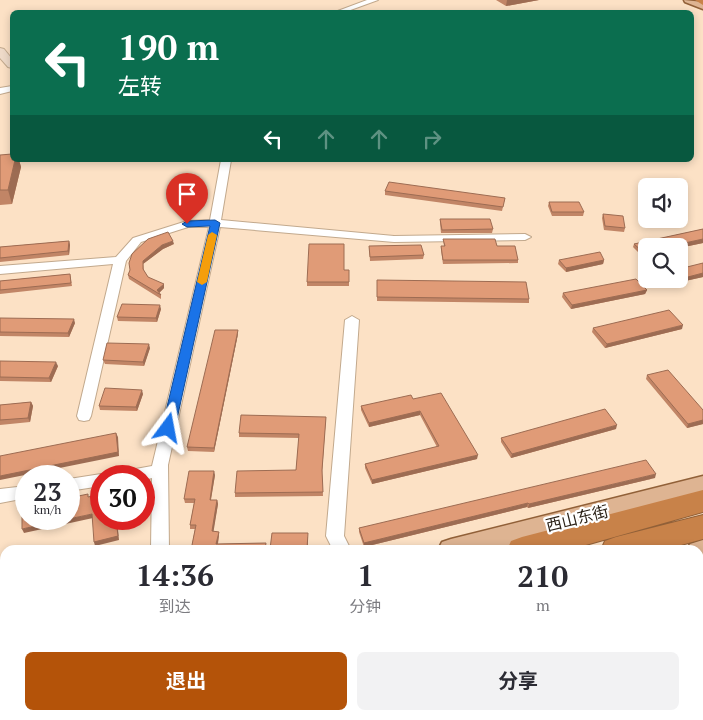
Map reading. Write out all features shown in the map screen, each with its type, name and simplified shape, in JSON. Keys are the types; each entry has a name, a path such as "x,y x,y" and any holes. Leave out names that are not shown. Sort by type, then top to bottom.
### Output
{"highway":[{"path":"540,545 703,501"},
{"path":"635,545 703,527"}],"main road":[{"path":"689,0 703,6"},
{"name":"西山东街","path":"471,545 703,486"}],"street":[{"path":"345,10 374,0"},
{"path":"0,51 10,63"},
{"path":"160,545 160,471 215,223 226,162"},
{"path":"84,416 120,260 137,240 187,224 215,223 394,239 525,237"},
{"path":"0,270 120,260"},
{"path":"340,545 335,536 352,320"},
{"path":"155,472 160,471"},
{"path":"0,496 15,494"}],"building":[{"path":"10,154 10,162 15,162 8,190 0,190 0,155"},
{"path":"389,182 505,198 503,207 385,191"},
{"path":"549,202 579,202 584,212 552,212"},
{"path":"603,214 623,216 625,228 605,226"},
{"path":"440,219 490,219 493,229 442,230"},
{"path":"703,229 703,239 688,242 688,238 662,238"},
{"path":"168,232 173,241 162,245 143,261 143,269 148,277 164,284 157,290 161,295 128,275 130,270 129,263 132,254 148,239"},
{"path":"443,239 495,239 497,246 515,246 518,260 443,260 441,246 445,246"},
{"path":"69,241 68,251 0,258 0,247"},
{"path":"309,244 344,244 344,270 349,270 349,282 307,282"},
{"path":"421,245 424,255 370,257 369,246"},
{"path":"600,252 604,260 566,268 559,260"},
{"path":"703,263 703,273 688,277 688,267"},
{"path":"70,274 71,283 0,290 0,281"},
{"path":"636,279 638,281 638,288 645,288 647,290 572,305 563,293"},
{"path":"377,280 526,282 529,299 377,297"},
{"path":"122,304 160,305 156,318 117,317"},
{"path":"669,310 683,325 607,344 593,328"},
{"path":"0,318 74,319 68,333 0,332"},
{"path":"215,330 238,330 214,448 187,447"},
{"path":"107,343 149,344 143,362 103,360"},
{"path":"0,361 56,362 49,378 0,377"},
{"path":"668,370 703,410 703,420 688,424 647,375"},
{"path":"105,388 142,390 136,407 99,406"},
{"path":"441,393 478,455 372,480 365,464 439,446 420,411 369,423 361,406 411,395 413,399"},
{"path":"31,402 28,418 0,420 0,405"},
{"path":"605,409 617,425 512,454 501,438"},
{"path":"241,415 326,417 322,470 323,492 235,493 237,471 296,470 299,434 239,433"},
{"path":"116,433 118,452 54,465 15,465 15,473 0,476 0,456"},
{"path":"646,460 656,474 364,543 359,528"},
{"path":"189,471 214,471 210,500 217,500 212,531 219,532 216,544 266,543 266,545 192,545 196,525 190,525 195,499 184,499"},
{"path":"88,494 88,497 90,497 90,514 80,517 80,496"},
{"path":"93,530 117,530 118,536 94,542"},
{"path":"272,533 308,533 307,545 270,545"}],"slow traffic":[{"path":"202,282 212,235"}],"route":[{"path":"168,428 215,223 187,224"}]}
